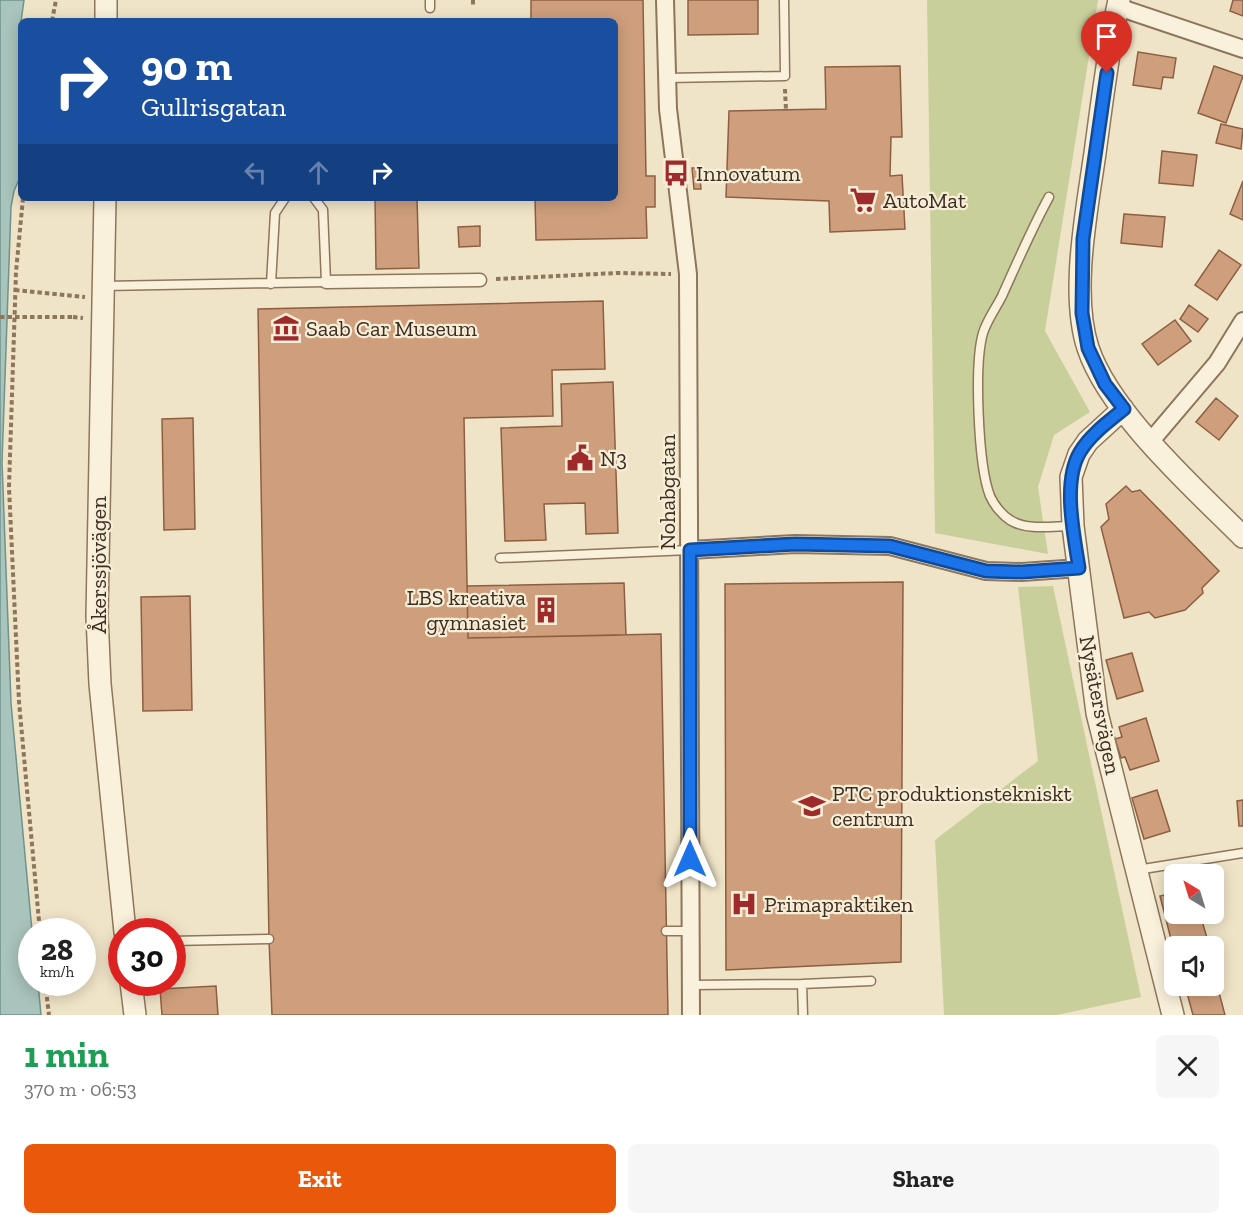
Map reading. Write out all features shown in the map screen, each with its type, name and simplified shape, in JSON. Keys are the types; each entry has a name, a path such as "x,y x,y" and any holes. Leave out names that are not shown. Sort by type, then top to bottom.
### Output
{"street":[{"path":"106,0 106,18"},
{"name":"Nohabgatan","path":"665,0 668,109 688,274 691,1015"},
{"path":"1243,49 1118,4 1083,239 1081,275 1082,313 1088,348 1105,384 1150,442 1243,537"},
{"name":"Åkerssjövägen","path":"105,201 97,616 100,684 124,918"},
{"path":"326,282 480,280"},
{"path":"1150,442 1217,363 1243,321"},
{"name":"Nysätersvägen","path":"1124,409 1088,441 1078,454 1071,477 1073,526 1097,713 1173,1015"},
{"path":"690,550 795,544 890,546 986,571 1022,572 1079,568"},
{"path":"133,996 135,1015"}],"lane":[{"path":"666,78 785,76 784,0"},
{"path":"1049,197 1030,231 983,333 979,414 985,474 990,496 998,510 1011,521 1027,527 1073,526"},
{"path":"272,284 275,213 283,201"},
{"path":"104,286 326,282 323,210 316,201"},
{"path":"500,558 690,550"},
{"path":"1137,870 1243,853"},
{"path":"666,931 690,931"},
{"path":"186,941 269,939"},
{"path":"692,985 870,981"},
{"path":"802,984 803,1015"}],"path":[{"path":"53,18 56,0"},
{"path":"473,0 473,8"},
{"path":"23,201 15,290 9,487 19,702 38,918"},
{"path":"480,280 617,273 688,274"},
{"path":"15,290 72,296"},
{"path":"0,316 74,317"},
{"path":"47,996 49,1015"}],"green space":[{"path":"927,0 1098,0 1045,331 1090,412 1054,435 1038,487 1048,554 935,533"},
{"path":"1053,586 1141,997 1057,1015 944,1015 935,840 1038,761 1018,587"}],"water":[{"path":"0,0 24,0 22,18 18,18 18,182 11,207 2,462 11,703 31,918 18,918 18,996 39,996 41,1015 0,1015"}],"building":[{"path":"531,0 643,0 646,176 655,176 655,207 646,207 647,238 536,240 535,201 618,201 618,18 531,18"},
{"path":"688,0 758,0 758,34 688,35"},
{"path":"1233,0 1243,0 1243,16 1230,11"},
{"path":"1138,52 1176,58 1173,78 1163,77 1161,89 1133,85"},
{"path":"900,66 902,137 891,137 890,176 902,175 905,229 830,232 829,201 726,197 729,111 826,109 825,67"},
{"path":"1214,66 1243,76 1226,123 1198,113"},
{"path":"1221,124 1243,129 1241,149 1216,143"},
{"path":"1162,151 1197,155 1193,186 1159,183"},
{"path":"692,168 699,168 701,189 694,189"},
{"path":"1243,181 1243,220 1230,214"},
{"path":"375,201 417,201 419,268 376,269"},
{"path":"1124,214 1165,217 1162,247 1121,243"},
{"path":"480,226 480,246 459,247 458,227"},
{"path":"1219,250 1241,265 1217,300 1195,285"},
{"path":"603,301 605,369 552,370 553,416 464,418 468,638 661,634 668,1015 272,1015 258,309"},
{"path":"1189,305 1208,319 1198,332 1180,319"},
{"path":"1175,320 1191,341 1158,365 1142,344"},
{"path":"613,382 618,533 586,534 585,503 544,504 546,540 505,541 501,428 562,426 561,384"},
{"path":"1216,398 1238,416 1219,440 1196,422"},
{"path":"193,418 195,529 164,530 162,419"},
{"path":"1126,486 1132,492 1140,490 1219,571 1202,588 1203,593 1185,610 1155,618 1149,612 1124,618 1101,527 1109,519 1106,504"},
{"path":"903,582 901,962 726,970 725,584"},
{"name":"LBS kreativa gymnasiet","path":"624,583 626,635 468,638 467,586"},
{"path":"190,596 192,710 143,711 141,597"},
{"path":"1132,653 1143,691 1117,699 1106,660"},
{"path":"1146,718 1159,761 1130,770 1125,757 1121,758 1115,739 1122,737 1119,727"},
{"path":"1157,790 1170,831 1144,839 1132,798"},
{"path":"1243,800 1243,826 1239,826 1237,801"},
{"path":"1164,895 1164,912 1160,896"},
{"path":"1167,924 1203,924 1206,936 1170,936"},
{"path":"216,986 218,1015 162,1015 161,996 186,996 186,988"},
{"path":"1188,996 1220,996 1225,1015 1193,1015"}],"place":[{"name":"Innovatum","path":"676,173"},
{"name":"AutoMat","path":"863,200"},
{"name":"Saab Car Museum","path":"286,328"},
{"name":"N3","path":"580,458"},
{"name":"LBS kreativa gymnasiet","path":"546,610"},
{"name":"PTC produktionstekniskt centrum","path":"812,806"},
{"name":"Primapraktiken","path":"744,904"}],"route":[{"path":"690,859 690,550 795,544 890,546 986,571 1022,572 1079,568 1073,526 1071,477 1078,454 1088,441 1124,409 1105,384 1088,348 1082,313 1083,239 1107,73"}]}
